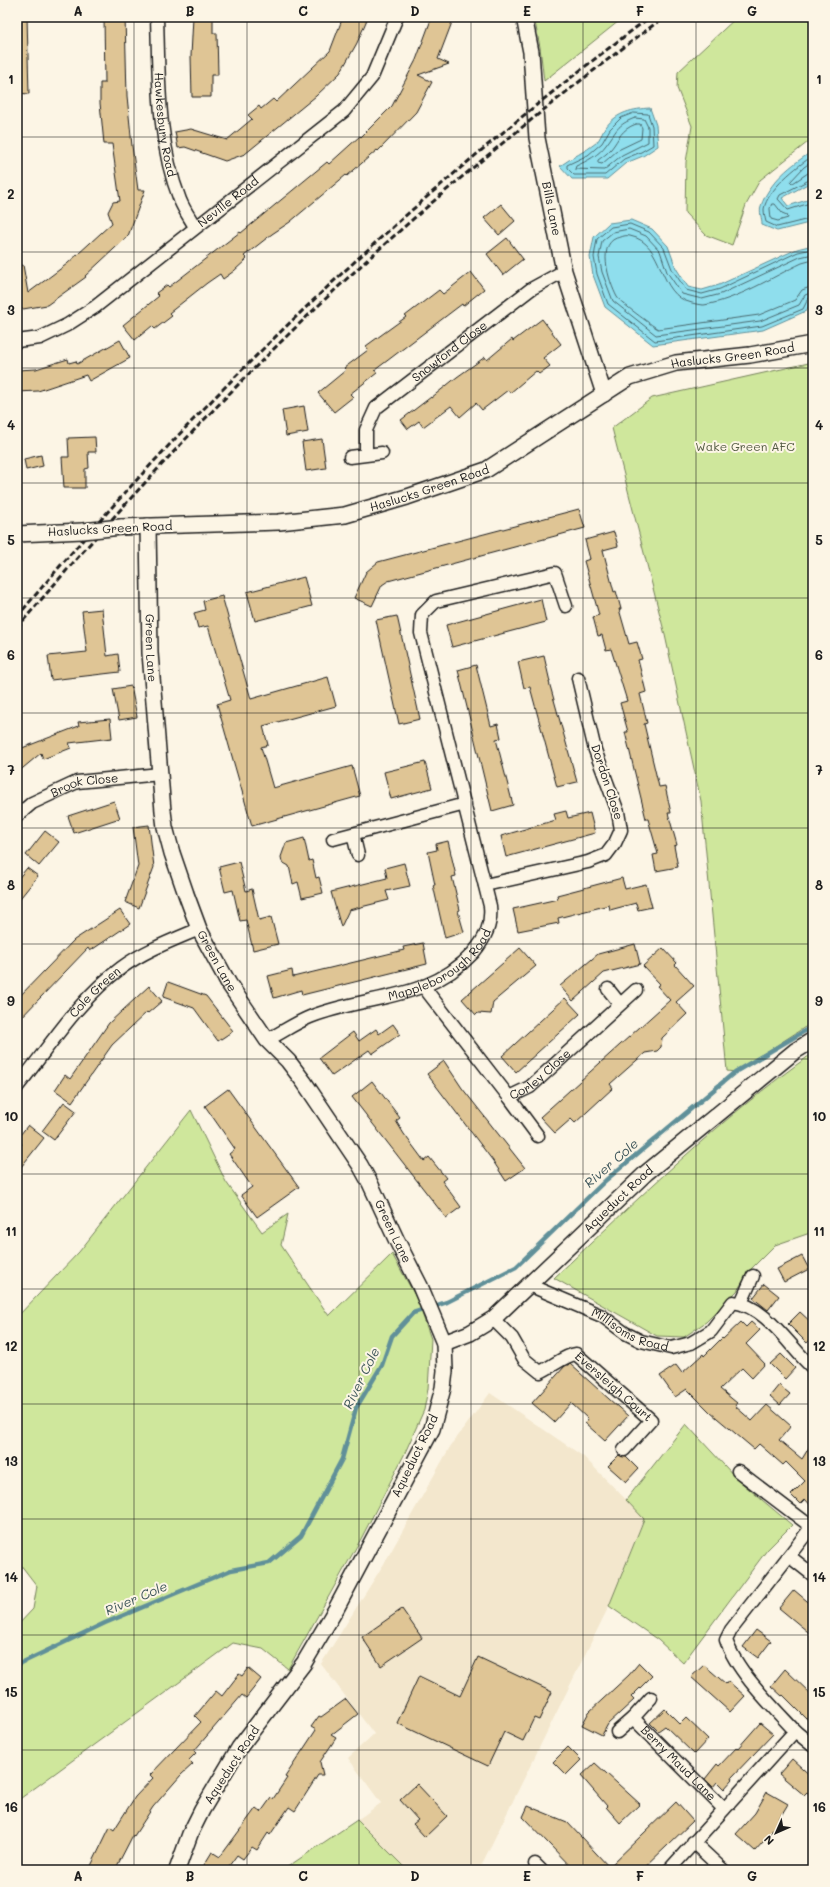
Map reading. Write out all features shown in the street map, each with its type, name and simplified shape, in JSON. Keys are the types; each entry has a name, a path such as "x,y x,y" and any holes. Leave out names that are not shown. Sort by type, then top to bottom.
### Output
{"street":[{"name":"Hawkesbury Road","path":"157,17 158,96 167,156 180,201 195,227"},
{"name":"Neville Road","path":"17,341 40,338 67,325 94,307 344,111 372,77 397,17"},
{"name":"Bills Lane","path":"524,17 531,52 536,138 564,271 604,394"},
{"name":"Snowford Close","path":"366,454 366,430 376,408 530,289 564,271"},
{"name":"Haslucks Green Road","path":"17,534 83,531 121,527 279,522 345,515 486,470 630,377 676,364 750,355 813,344"},
{"path":"350,457 382,453"},
{"name":"Green Lane","path":"148,526 150,653 165,827 172,853 199,928 229,984 267,1040 288,1061 300,1077 360,1166 370,1183 420,1286 444,1343"},
{"name":"Mappleborough Road","path":"267,1040 310,1017 348,1006 399,995 440,980 458,968 482,942 489,928 491,916 465,804 421,633 422,615 436,601 555,573 566,606"},
{"name":"Dordon Close","path":"485,885 588,862 606,856 616,843 621,830 618,812 596,750 578,678"},
{"name":"Brook Close","path":"17,816 32,803 77,782 160,774"},
{"path":"333,839 465,804"},
{"path":"353,834 358,855"},
{"name":"Cole Green","path":"17,1087 55,1035 95,990 121,968 142,955 199,928"},
{"name":"Corley Close","path":"423,986 509,1097 530,1087 636,990"},
{"path":"608,989 620,1004"},
{"name":"Aqueduct Road","path":"177,1870 190,1834 202,1810 239,1748 304,1663 336,1609 432,1429 443,1388 445,1371 444,1343 470,1333 493,1319 646,1173 795,1051 813,1040"},
{"path":"509,1097 538,1136"},
{"path":"753,1276 741,1303 766,1319 775,1327 813,1368"},
{"name":"Millisoms Road","path":"529,1284 602,1316 625,1333 640,1341 671,1348 691,1343 711,1331 733,1302 741,1303"},
{"name":"Eversleigh Court","path":"493,1319 512,1338 524,1359 540,1372 553,1366 569,1355 576,1354 652,1420 624,1450"},
{"path":"738,1471 813,1526 731,1630 726,1640 730,1652 747,1675 795,1731 813,1746"},
{"path":"789,1556 813,1576"},
{"name":"Berry Maud Lane","path":"617,1732 633,1718 651,1698"},
{"name":"Berry Maud Lane","path":"633,1718 724,1809"},
{"name":"Berry Maud Lane","path":"669,1870 795,1731"},
{"path":"693,1842 723,1870"}],"shaded area":[{"path":"490,1393 584,1457 644,1518 609,1606 479,1870 407,1870 357,1820 381,1803 348,1758 374,1734 321,1664 385,1562 450,1447"}],"green space":[{"path":"534,17 624,17 544,81 540,47"},
{"path":"737,17 813,17 813,138 760,180 746,205 732,245 706,235 685,213 686,162 692,126 677,88 678,72"},
{"name":"Wake Green AFC","path":"813,362 813,1022 735,1072 727,1071 701,801 665,635 612,428 652,398"},
{"path":"813,1053 813,1232 775,1245 749,1271 737,1291 706,1322 684,1337 657,1336 554,1278 679,1161 778,1078"},
{"path":"191,1110 226,1182 262,1232 288,1214 281,1245 329,1316 392,1254 417,1299 431,1339 428,1389 424,1410 404,1455 362,1537 288,1669 263,1649 233,1643 17,1801 17,1626 33,1609 37,1586 17,1560 17,1317 79,1252"},
{"path":"686,1424 737,1479 792,1525 767,1550 683,1663 658,1640 609,1606 644,1519 626,1500"},
{"path":"357,1820 407,1870 283,1870"}],"water":[{"path":"650,108 656,125 658,146 643,156 626,163 607,179 572,179 560,166 596,143 606,127 615,118 632,110"},
{"path":"813,151 813,181 782,198 788,206 813,198 813,222 777,231 762,225 760,208 775,181 789,168"},
{"path":"631,220 652,229 668,246 676,268 688,287 702,290 719,285 797,249 813,245 813,298 806,311 763,330 653,345 605,307 593,275 590,257 594,237 609,223"}],"building":[{"path":"17,17 27,17 29,94 17,93"},
{"path":"104,17 125,17 127,96 132,146 138,190 145,190 128,236 85,276 86,277 47,305 17,310 17,266 23,265 28,293 67,264 112,223 108,212 113,202 120,201 112,144 104,144 100,103 100,83 105,83"},
{"path":"193,17 213,17 213,33 217,33 218,75 211,75 211,97 192,97 191,56"},
{"path":"343,17 368,17 357,43 340,73 316,96 245,154 225,161 185,147 178,148 175,132 191,129 227,140 252,119 248,115 259,106 261,109 273,99 276,102 330,51"},
{"path":"432,17 454,17 438,59 449,64 418,75 432,82 416,112 378,151 377,150 347,176 346,175 290,222 244,256 247,259 234,271 223,279 220,274 207,283 169,313 172,316 155,329 152,326 135,340 123,325 159,296 156,293 167,285 169,287 240,232 241,233 327,162 329,164 360,136 361,137 392,106 416,60"},
{"path":"501,204 515,221 499,235 484,218"},
{"path":"507,238 523,259 503,275 487,254"},
{"path":"471,272 484,289 375,370 377,373 350,394 353,397 334,412 318,393 346,370 344,368 368,350 366,346 406,317 405,316 439,290 443,294"},
{"path":"542,319 561,344 543,358 550,366 539,374 536,371 510,393 508,390 482,410 476,403 460,417 451,406 423,427 419,421 408,429 401,420 457,377 485,357 487,360 512,339 513,341"},
{"path":"120,340 130,358 89,381 86,375 38,391 17,392 17,370 36,369 68,359 69,363 76,361 77,364"},
{"path":"304,406 308,432 286,436 282,410"},
{"path":"95,437 96,452 88,452 89,468 85,469 85,488 64,488 62,457 69,457 68,438"},
{"path":"322,439 326,468 306,471 302,442"},
{"path":"41,455 43,466 26,470 24,459"},
{"path":"579,509 585,528 388,581 382,585 372,606 354,598 366,572 378,562"},
{"path":"614,532 618,546 603,550 614,592 616,591 621,609 619,609 629,644 637,642 642,659 638,660 646,692 640,694 647,723 644,724 659,787 665,786 671,813 668,813 677,845 674,846 678,867 656,871 653,855 658,854 648,819 646,819 625,732 628,732 620,703 627,701 611,649 606,650 602,635 598,636 593,617 599,615 584,561 590,559 585,540"},
{"path":"304,577 312,606 255,621 247,592"},
{"path":"222,596 251,699 328,677 336,706 263,726 268,745 261,747 273,788 352,766 360,796 252,826 217,704 230,700 208,626 198,628 194,613 205,610 203,601"},
{"path":"541,599 546,622 452,647 446,625"},
{"path":"102,609 107,656 118,654 120,672 51,680 48,656 87,652 82,611"},
{"path":"397,616 420,719 399,724 376,620"},
{"path":"544,656 549,682 577,782 557,787 530,687 524,688 518,662"},
{"path":"476,665 491,726 498,724 501,738 496,739 513,805 492,811 458,670"},
{"path":"131,686 137,717 119,720 113,689"},
{"path":"110,719 112,738 69,743 71,748 43,759 41,753 17,773 17,750 79,726 78,722"},
{"path":"425,762 432,788 391,799 384,772"},
{"path":"114,801 120,818 74,833 68,816"},
{"path":"566,811 568,818 590,813 595,833 506,857 501,836 556,820 554,814"},
{"path":"149,825 154,867 139,908 125,902 138,866 133,827"},
{"path":"45,831 59,842 39,866 26,855"},
{"path":"304,838 309,861 312,860 316,878 319,877 323,893 302,898 298,882 293,884 289,866 282,862 281,857 286,843"},
{"path":"448,841 456,876 452,877 460,910 458,911 464,932 445,938 433,885 435,885 428,852 437,850 436,844"},
{"path":"239,862 246,891 252,889 259,920 271,917 278,944 253,950 246,920 240,921 233,890 225,892 219,867"},
{"path":"404,863 410,886 386,891 389,900 349,910 341,927 331,892 387,878 385,868"},
{"path":"27,868 38,876 17,902 17,880"},
{"path":"622,878 625,889 646,884 652,907 638,910 636,903 610,910 609,905 558,918 559,923 518,931 513,909 558,899 557,895"},
{"path":"120,910 130,924 90,951 88,948 17,1022 17,999 74,940"},
{"path":"423,943 427,964 302,995 301,990 274,998 268,976 292,970 293,977 404,950 403,947"},
{"path":"635,944 640,964 604,973 573,1001 560,986 598,954"},
{"path":"520,948 536,966 493,1002 491,1014 478,1013 476,1015 462,999"},
{"path":"663,948 677,963 675,965 694,986 676,1002 687,1014 662,1038 661,1047 657,1051 645,1053 610,1084 613,1088 575,1123 571,1119 555,1133 540,1117 670,1000 657,986 660,984 643,966"},
{"path":"168,982 206,996 233,1031 218,1041 194,1008 163,997"},
{"path":"149,986 162,1001 148,1013 147,1012 112,1045 72,1102 55,1090 65,1075 70,1079 109,1023"},
{"path":"565,998 580,1014 516,1072 502,1056"},
{"path":"393,1024 400,1034 372,1054 369,1050 332,1076 319,1058 353,1032 359,1041 376,1029 379,1034"},
{"path":"444,1061 462,1088 525,1168 506,1181 493,1161 427,1074"},
{"path":"372,1081 400,1118 396,1121 424,1161 429,1157 446,1178 442,1181 461,1207 446,1218 352,1097"},
{"path":"228,1089 299,1187 257,1217 241,1195 252,1187 229,1154 235,1149 205,1106"},
{"path":"64,1102 76,1111 54,1140 42,1131"},
{"path":"28,1125 44,1138 17,1172 17,1150 22,1144 17,1139"},
{"path":"802,1256 809,1269 784,1282 777,1269"},
{"path":"764,1284 779,1296 768,1310 753,1298"},
{"path":"800,1312 813,1324 813,1337 807,1343 788,1324"},
{"path":"741,1322 746,1327 751,1322 760,1330 746,1344 765,1364 752,1378 742,1368 720,1389 737,1403 735,1406 752,1421 767,1405 791,1426 779,1440 802,1459 813,1441 813,1508 805,1499 800,1504 791,1495 805,1481 786,1462 783,1465 759,1444 754,1449 711,1413 687,1389 675,1397 660,1376 676,1365 682,1373 703,1354 704,1356"},
{"path":"781,1354 795,1368 785,1379 770,1364"},
{"path":"570,1364 628,1416 605,1441 585,1423 588,1419 571,1403 554,1422 532,1403 565,1366"},
{"path":"779,1385 790,1394 780,1405 770,1396"},
{"path":"619,1455 626,1457 638,1469 626,1482 608,1466"},
{"path":"794,1590 813,1606 813,1636 779,1608"},
{"path":"402,1609 422,1638 381,1666 362,1637"},
{"path":"756,1630 771,1641 758,1658 743,1647"},
{"path":"478,1657 552,1692 539,1720 534,1718 523,1741 504,1732 488,1766 397,1723 419,1676 460,1696"},
{"path":"639,1663 652,1676 631,1697 634,1700 608,1724 602,1735 582,1725 589,1712 629,1675"},
{"path":"704,1665 726,1684 728,1681 745,1696 730,1712 691,1677"},
{"path":"248,1668 261,1679 246,1698 242,1695 194,1751 196,1753 189,1760 193,1764 181,1775 153,1807 134,1836 133,1835 115,1870 89,1870 110,1827 114,1830 135,1797 153,1778 150,1775 201,1722 195,1716 216,1691 222,1696 239,1674 242,1676"},
{"path":"785,1669 813,1696 813,1725 783,1695 782,1696 771,1686"},
{"path":"346,1699 358,1714 331,1735 336,1738 320,1762 323,1775 318,1775 295,1811 289,1807 270,1835 268,1833 257,1850 252,1847 243,1859 237,1855 226,1870 201,1870 212,1852 220,1857 256,1808 261,1812 271,1798 273,1799 287,1778 285,1777 316,1730 311,1727 319,1716 321,1717"},
{"path":"665,1709 680,1724 686,1718 708,1739 694,1754 665,1726 658,1731 650,1723"},
{"path":"760,1723 773,1734 732,1777 733,1779 724,1789 717,1782 713,1787 705,1779 717,1764 719,1766 737,1747 738,1748"},
{"path":"568,1747 581,1760 566,1775 553,1762"},
{"path":"792,1759 813,1778 813,1797 807,1792 804,1795 779,1774"},
{"path":"595,1763 640,1804 620,1823 581,1776"},
{"path":"417,1784 447,1816 425,1837 413,1824 418,1820 400,1800"},
{"path":"767,1792 788,1804 770,1834 755,1851 736,1834 755,1813"},
{"path":"676,1802 693,1821 642,1870 574,1870 523,1817 528,1806 567,1822 609,1867"}],"waterway":[{"name":"River Cole","path":"17,1665 105,1623 231,1570 269,1563 301,1536 342,1459 356,1408 382,1365 392,1336 413,1313 447,1302 516,1267 606,1180 735,1072 813,1026"}],"railway":[{"path":"17,617 88,534 162,453 238,374 316,298 478,153 563,84 650,17"},
{"path":"17,628 102,530 190,434 328,296 411,221 481,161 590,73 664,17"}]}
